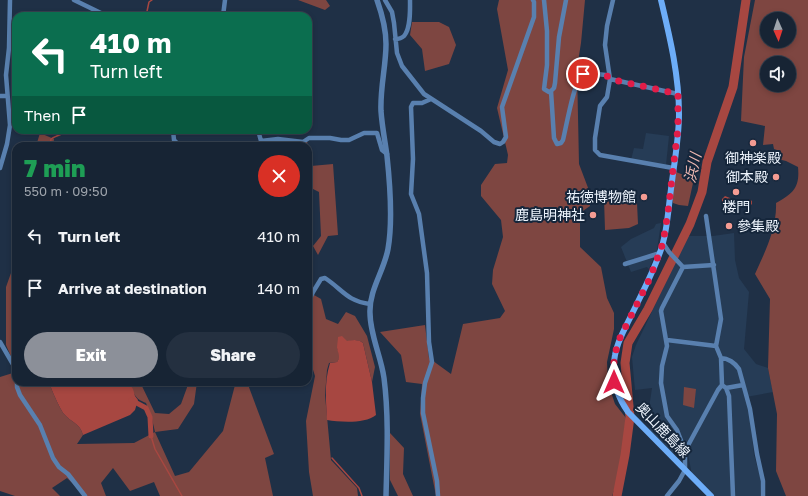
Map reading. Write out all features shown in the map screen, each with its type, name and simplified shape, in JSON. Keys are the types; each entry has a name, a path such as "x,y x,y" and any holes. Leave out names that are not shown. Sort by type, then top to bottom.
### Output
{"main road":[{"name":"奥山鹿島線","path":"661,0 674,59 678,94 678,128 663,243 650,278 619,340 613,370 614,382 621,402 628,412 640,426 711,496"}],"street":[{"path":"0,168 7,144 10,125 6,75 9,48 10,0"},
{"path":"74,0 99,12"},
{"path":"224,12 225,0"},
{"path":"377,0 382,16 386,45 381,90 383,131 390,187 389,234 388,250 370,304 370,322 384,376 387,407 386,496"},
{"path":"385,0 392,12 397,52 402,66 424,94 481,131 494,142 500,144 506,136 502,107 534,17 533,0"},
{"path":"396,39 405,36 410,17 410,0"},
{"path":"544,0 547,31 547,65 544,88 549,92 551,91"},
{"path":"566,0 559,37 555,83 554,88 551,91 555,142 559,144 563,140 578,80 583,74 606,75 610,79 678,94"},
{"path":"613,0 607,26 605,45 610,79 607,97 600,106 595,150 600,156 673,168"},
{"path":"0,96 7,96"},
{"path":"431,99 422,103 413,103 411,107 413,159 411,194 419,214 427,273 429,342 432,362 425,382 423,413 437,481 438,496"},
{"path":"264,142 278,138 303,142 309,138 349,140 364,133 377,133 382,150 387,154"},
{"path":"706,216 721,319 716,346 721,358 724,387 729,396 733,496"},
{"path":"663,243 681,266"},
{"path":"625,264 660,253"},
{"path":"681,266 714,265"},
{"path":"667,496 680,481 685,470 685,451 678,430 667,416 661,383 661,372 667,346 662,318 662,308 681,266"},
{"path":"312,294 321,279 325,278 345,295 358,301 370,304"},
{"path":"667,340 716,346"},
{"path":"0,342 12,363"},
{"path":"721,358 728,359 739,369 750,409 757,454 764,481 763,496"},
{"path":"685,451 718,390 724,387 743,384"},
{"path":"17,386 20,394 40,425 53,458 59,467 68,474 85,496"}],"shaded area":[{"path":"298,0 326,0 330,6 325,10"},
{"path":"499,0 585,0 577,68 579,164 590,193 590,206 580,213 580,247 601,267 607,298 614,313 614,329 607,362 608,383 615,404 626,418 619,476 612,496 436,496 420,414 422,384 406,382 401,355 380,332 425,325 429,358 451,374 463,324 500,318 505,311 492,284 493,270 503,237 501,220 481,196 481,185 495,164 507,163 508,155 497,108 508,70 497,9"},
{"path":"755,0 808,0 808,496 786,496 776,471 777,414 768,368 770,299 755,274 775,222 776,203 791,193 794,189 798,180 798,167 778,159 777,150 774,149 773,144 763,145 765,126 741,121 744,57"},
{"path":"412,22 439,22 449,27 456,45 449,64 425,71 422,49 410,35"},
{"path":"646,133 669,136 666,165 631,160 634,148 643,149"},
{"path":"40,134 54,139 54,142 37,142"},
{"path":"333,164 338,235 328,236 318,255 313,246 321,236 319,192 312,188 312,166"},
{"path":"676,172 689,177 693,183 688,206 673,203 672,197"},
{"path":"725,196 734,202 749,199 752,201 752,204 744,208 739,208 729,206 729,202 727,201 722,205 722,199"},
{"path":"617,198 637,203 638,224 629,228 605,230 604,199"},
{"path":"661,223 657,250 649,269 647,267 631,272 621,247 631,239 654,228 656,224"},
{"path":"734,233 735,260 739,278 749,292 744,349 756,364 768,368 773,392 746,397 749,408 754,455 761,480 760,496 714,496 692,475 688,454 669,453 650,431 649,408 652,388 635,390 632,357 636,345 689,236 713,236"},
{"path":"12,270 12,359 6,345 6,287"},
{"path":"314,295 321,299 326,319 338,324 346,312 355,316 367,336 375,367 372,382 363,343 353,340 346,342 337,348 339,358 337,362 329,363 327,370 325,395 331,460 357,488 358,496 313,496 309,472 306,421 315,376 312,367 312,299"},
{"path":"342,336 347,341 357,340 363,343 372,382 376,415 366,420 345,422 327,420 326,392 328,370 330,363 337,362 339,358 337,348 338,337"},
{"path":"12,373 12,386 51,386 64,414 78,425 82,431 83,435 77,444 134,443 155,432 175,476 189,472 223,431 235,386 248,386 274,454 265,458 273,496 160,496 154,482 130,491 113,468 101,483 106,496 86,496 67,478 52,488 60,496 15,496 0,491 0,377"},
{"path":"51,386 131,386 138,400 135,410 130,415 83,435 78,425 64,414"},
{"path":"130,386 142,386 155,413 169,414 181,404 188,386 196,386 194,404 178,429 155,432 146,403 136,397"},
{"path":"684,387 696,389 694,408 683,405"},
{"path":"390,433 404,448 403,474 413,496 398,496 390,480"}],"waterway":[{"path":"147,12 149,2 152,0"},
{"name":"浜川","path":"617,496 625,455 630,417 625,363 628,343 648,309 690,224 702,192 707,162 733,87 746,0"},
{"path":"51,142 51,139 62,134"},
{"path":"131,400 146,408 150,417 151,436"},
{"path":"151,436 155,449 182,496"},
{"path":"332,458 359,488 362,496"}],"place":[{"name":"御神楽殿","path":"753,143"},
{"name":"御本殿","path":"776,177"},
{"name":"楼門","path":"736,192"},
{"name":"祐徳博物館","path":"644,197"},
{"name":"鹿島明神社","path":"593,215"},
{"name":"參集殿","path":"729,226"}],"route":[{"path":"583,74 606,75 610,79 678,94 678,128 663,243 650,278 619,340 613,370 614,382"}]}
